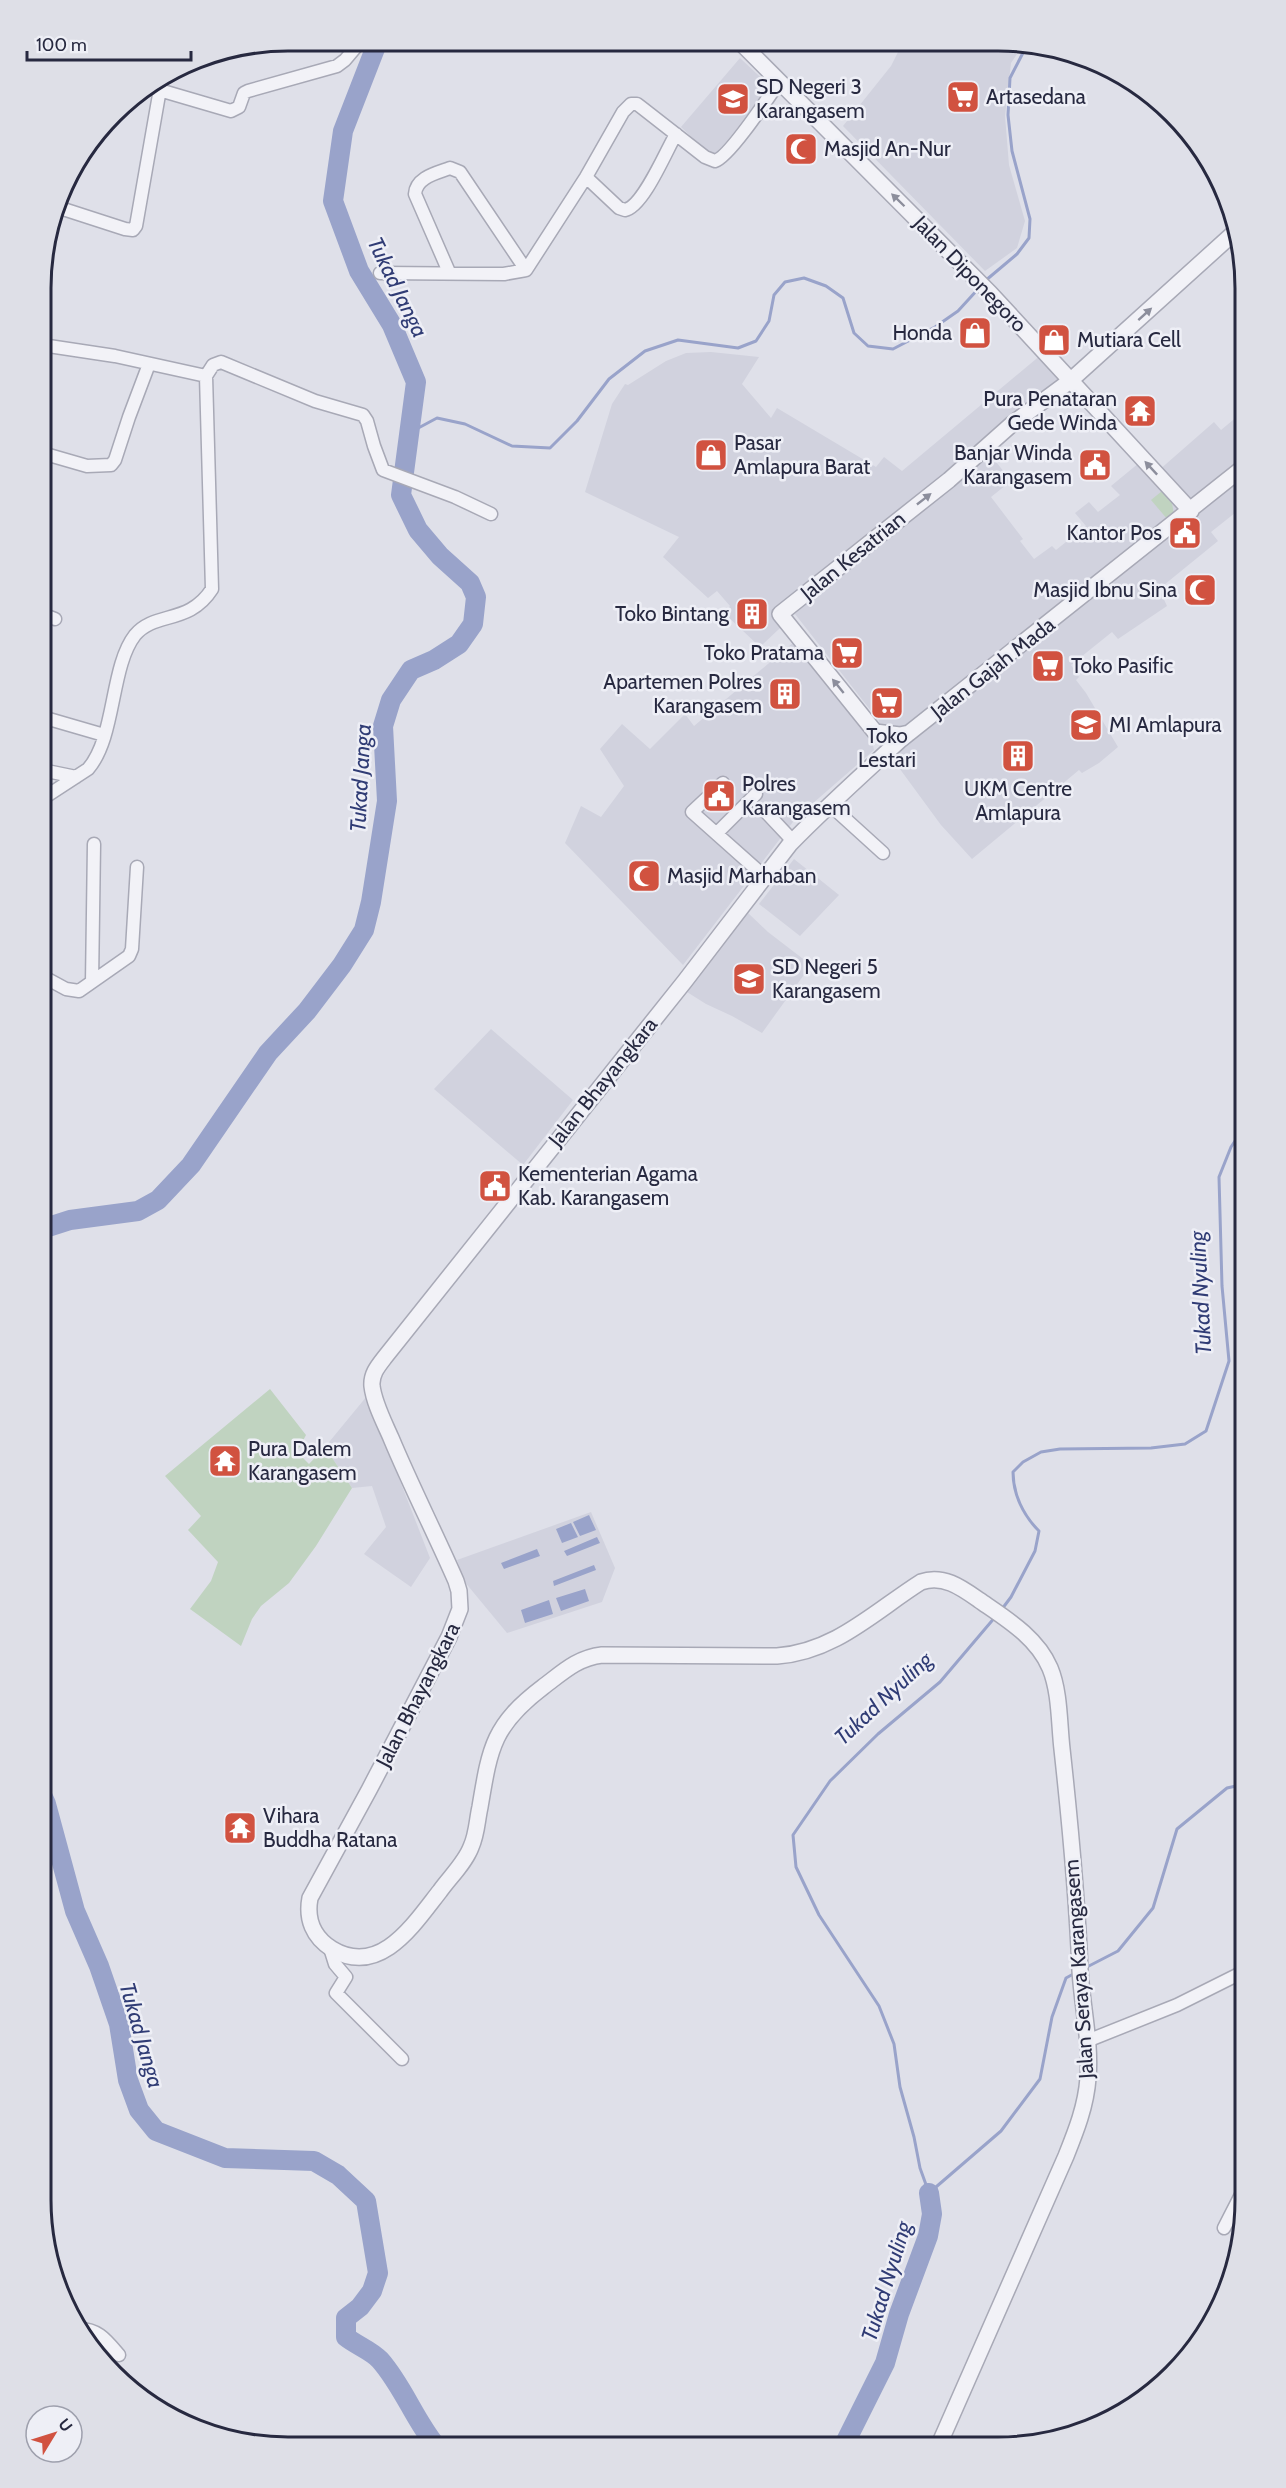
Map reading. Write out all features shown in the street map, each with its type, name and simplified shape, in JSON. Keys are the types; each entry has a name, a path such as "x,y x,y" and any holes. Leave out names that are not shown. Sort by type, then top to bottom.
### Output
{"street":[{"path":"159,89 231,111 239,107 244,93 248,91 338,66 353,51"},
{"name":"Jalan Diponegoro","path":"749,51 969,271 1191,511"},
{"path":"380,273 504,274 525,270 586,177 623,112 631,104 637,104 711,162 719,160 779,82"},
{"path":"65,210 133,230 136,226 153,93"},
{"path":"586,177 620,208 630,209 644,192 676,134"},
{"path":"449,272 415,194 415,188 422,180 450,168 460,172 525,270"},
{"path":"1070,381 1229,237"},
{"path":"51,346 115,356 206,376"},
{"path":"51,793 93,763 104,735 124,658 136,635 151,625 185,614 196,607 212,589 206,376 213,366 221,362 315,401 358,412 368,421 383,470 491,514"},
{"path":"51,456 87,466 107,467 111,465 115,460 149,364"},
{"name":"Jalan Kesatrian","path":"875,732 780,614 949,480 1012,424 1070,381"},
{"name":"Jalan Gajah Mada","path":"881,758 909,733 1235,474"},
{"path":"51,617 55,619"},
{"path":"51,720 104,735"},
{"path":"881,758 875,732 900,735 909,733"},
{"name":"Jalan Bhayangkara","path":"330,1948 317,1935 310,1923 308,1909 310,1898 419,1697 449,1637 460,1609 456,1581 411,1486 381,1414 373,1393 373,1376 460,1260 685,981 793,841 881,758"},
{"path":"51,772 76,777"},
{"path":"723,783 692,812 765,877"},
{"path":"717,833 756,794"},
{"path":"830,804 883,853"},
{"path":"764,810 793,841"},
{"path":"92,982 94,844"},
{"path":"51,980 74,992 84,988 129,956 132,949 137,867"},
{"name":"Jalan Seraya Karangasem","path":"330,1948 357,1956 378,1954 392,1946 418,1919 471,1849 490,1750 503,1725 526,1699 570,1665 602,1654 791,1655 823,1646 921,1582 939,1580 959,1587 1010,1622 1030,1640 1045,1659 1054,1682 1080,1951 1087,2041 1087,2088 1078,2127 942,2437"},
{"path":"330,1948 335,1964 346,1977 336,1993 402,2059"},
{"path":"1087,2041 1177,2005 1235,1976"},
{"path":"1224,2228 1235,2207"},
{"path":"90,2330 98,2333 119,2355"}],"shaded area":[{"path":"898,51 1018,52 1011,63 1005,116 1009,165 1025,221 1017,248 985,271 843,126 891,66"},
{"name":"SD Negeri 3 Karangasem","path":"740,58 771,87 717,155 706,151 681,127"},
{"path":"1048,349 1078,382 990,454 1011,481 991,497 1023,539 1020,541 1034,559 1052,546 1056,550 1086,526 1075,513 1089,502 1098,512 1120,495 1111,486 1145,458 1158,471 1214,422 1221,430 1235,418 1235,513 1211,532 1218,541 1159,589 1167,606 1118,639 1112,632 1071,665 1079,677 1076,680 1118,747 1099,763 1082,773 1079,770 972,859 941,825 883,746 879,721 795,614 760,647 724,613 730,606 717,591 708,598 663,557 679,537 585,492 612,404 625,384 628,385 666,361 686,353 711,352 759,357 742,384 771,418 777,408 876,467 884,457 902,471"},
{"name":"Polres Karangasem","path":"794,642 870,732 874,750 796,818 683,965 565,843 581,806 601,817 624,786 600,749 622,724 650,749 685,714 694,726"},
{"path":"794,859 839,895 800,936 759,904"},
{"name":"SD Negeri 5 Karangasem","path":"747,912 768,932 811,965 762,1033 687,992"},
{"path":"491,1029 573,1100 523,1165 434,1089"},
{"path":"367,1396 430,1558 411,1587 364,1554 386,1527 372,1486 352,1488 325,1447"},
{"path":"591,1512 615,1568 602,1602 507,1633 464,1581 457,1560"}],"green space":[{"path":"1162,491 1172,503 1174,515 1168,520 1151,500"},
{"path":"270,1389 306,1435 297,1452 309,1464 325,1447 352,1488 316,1546 289,1583 261,1606 252,1619 241,1646 190,1609 211,1581 218,1562 188,1530 201,1516 165,1476"}],"water":[{"path":"589,1515 596,1530 580,1536 573,1522"},
{"path":"571,1523 578,1537 562,1543 556,1529"},
{"path":"597,1537 600,1543 567,1556 564,1551"},
{"path":"537,1549 540,1556 504,1569 501,1563"},
{"path":"594,1565 596,1570 554,1586 553,1581"},
{"path":"585,1589 589,1601 561,1611 556,1598"},
{"path":"549,1600 553,1614 525,1623 521,1610"}],"waterway":[{"name":"Tukad Janga","path":"51,1226 70,1220 138,1211 158,1200 191,1165 268,1053 307,1011 342,965 364,930 371,902 387,801 383,726 391,700 411,670 434,660 459,644 473,624 476,597 470,583 440,556 418,530 401,495 416,382 392,325 359,271 333,201 343,131 374,51"},
{"path":"985,281 1017,254 1029,238 1030,219 1012,151 1008,115 1010,78 1023,53"},
{"path":"409,433 437,418 465,424 512,446 550,448 577,421 609,379 645,351 678,340 738,348 756,341 769,321 774,295 785,282 804,278 826,286 843,298 854,333 868,346 893,349 935,327 958,311 979,288"},
{"name":"Tukad Nyuling","path":"1002,1609 1011,1597 1035,1551 1039,1531 1024,1511 1013,1480 1013,1472 1023,1462 1041,1452 1060,1449 1151,1448 1185,1444 1206,1431 1229,1361 1222,1286 1219,1177 1235,1141"},
{"name":"Tukad Nyuling","path":"996,1616 940,1682 878,1734 830,1781 793,1835 796,1867 819,1915 879,2006 894,2044 900,2087 920,2168 929,2193 1001,2131 1040,2079 1052,2017 1066,1978 1077,1972"},
{"path":"1085,1968 1118,1951 1153,1908 1177,1829 1227,1788 1235,1786"},
{"name":"Tukad Janga","path":"51,1822 75,1911 99,1966 119,2024 128,2080 139,2110 156,2131 225,2158 314,2161 338,2175 366,2201 378,2273 372,2291 360,2307 346,2318 346,2337 380,2360 430,2437"},
{"name":"Tukad Nyuling","path":"848,2437 885,2363 899,2314 928,2236 932,2214 929,2193"}],"place":[{"name":"Artasedana","path":"963,97"},
{"name":"SD Negeri 3 Karangasem","path":"733,99"},
{"name":"Masjid An-Nur","path":"801,149"},
{"name":"Honda","path":"975,333"},
{"name":"Mutiara Cell","path":"1054,340"},
{"name":"Pura Penataran Gede Winda","path":"1140,411"},
{"name":"Pasar Amlapura Barat","path":"711,455"},
{"name":"Banjar Winda Karangasem","path":"1095,465"},
{"name":"Kantor Pos","path":"1185,533"},
{"name":"Masjid Ibnu Sina","path":"1200,590"},
{"name":"Toko Bintang","path":"752,614"},
{"name":"Toko Pratama","path":"847,653"},
{"name":"Toko Pasific","path":"1048,666"},
{"name":"Apartemen Polres Karangasem","path":"785,694"},
{"name":"Toko Lestari","path":"887,703"},
{"name":"MI Amlapura","path":"1086,725"},
{"name":"UKM Centre Amlapura","path":"1018,756"},
{"name":"Polres Karangasem","path":"719,796"},
{"name":"Masjid Marhaban","path":"644,876"},
{"name":"SD Negeri 5 Karangasem","path":"749,979"},
{"name":"Kementerian Agama Kab. Karangasem","path":"495,1186"},
{"name":"Pura Dalem Karangasem","path":"225,1461"},
{"name":"Vihara Buddha Ratana","path":"240,1828"}]}
